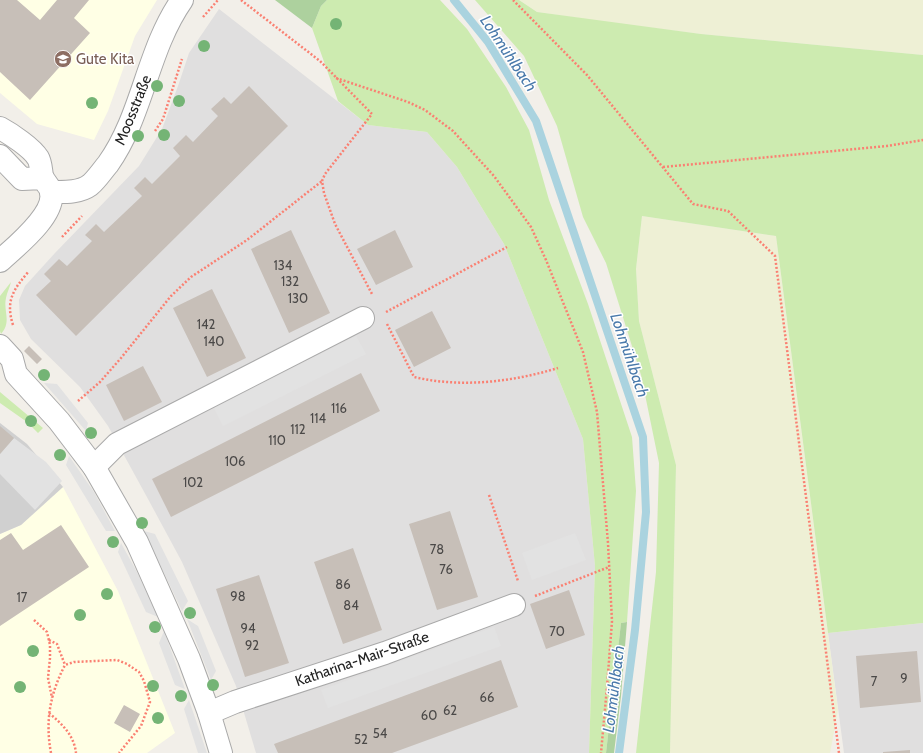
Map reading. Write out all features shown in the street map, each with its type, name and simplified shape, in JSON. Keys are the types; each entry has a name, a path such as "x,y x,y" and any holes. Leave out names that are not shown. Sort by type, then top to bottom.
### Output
{"street":[{"name":"Moosstraße","path":"0,156 22,179 72,192 89,185 99,176 113,157 131,124 158,45 175,10 182,0"},
{"path":"0,128 13,135 39,158 52,201 46,214 30,233 0,261"},
{"path":"94,467 117,444 373,316"},
{"path":"0,346 12,359 8,375 59,421 94,467 137,542 183,645 209,713 221,753"},
{"name":"Katharina-Mair-Straße","path":"209,713 235,702 384,653 519,603"}],"path":[{"path":"78,401 100,382 171,296 191,277 247,240 322,181 325,174 372,114 320,61 241,0"},
{"path":"513,0 587,75 693,204 728,211 775,256 839,753"},
{"path":"336,78 408,102 425,110 453,131 494,176 531,226 583,352 597,412 612,621 601,753"},
{"path":"663,167 887,146 923,140"},
{"path":"322,181 324,193 335,224 373,316 414,377 430,381 479,382 536,374 558,368"},
{"path":"373,316 507,247"},
{"path":"490,495 519,603 609,567"},
{"path":"34,620 46,632 49,640 50,658 48,678 52,698"},
{"path":"49,640 57,644 65,665 52,698 49,713 48,740 51,753"},
{"path":"65,665 74,662 117,660 127,664 139,672 146,686 150,702 141,726 119,753"},
{"path":"49,713 64,726 71,737 76,753"}],"shaded area":[{"name":"Gute Kita","path":"0,0 157,0 135,36 108,111 94,140 37,124 0,93"},
{"path":"519,0 923,0 923,55 701,34 597,21 537,12"},
{"path":"219,9 368,125 427,132 457,167 504,244 583,439 595,566 589,753 256,753 236,686 182,562 148,499 108,426 80,387 31,339 20,320 19,300 25,286 139,166 162,129 189,53"},
{"path":"642,216 776,236 838,710 830,753 670,753 676,465 639,321 636,269"},
{"path":"356,336 366,354 223,426 214,408"},
{"path":"44,383 57,384 88,423 86,431"},
{"path":"0,423 27,444 63,487 21,525 0,534"},
{"path":"14,438 46,462 62,481 35,510 0,474 0,454"},
{"path":"69,456 94,492 115,531 106,531 66,465"},
{"path":"63,487 118,591 175,733 147,753 0,753 0,534 21,525"},
{"path":"144,531 155,534 188,601 182,611"},
{"path":"575,533 586,560 532,580 522,553"},
{"path":"121,543 137,572 158,617 146,612 118,552"},
{"path":"187,619 198,626 216,671 211,680"},
{"path":"923,623 923,753 844,753 828,633"},
{"path":"494,627 501,646 328,708 321,690"},
{"path":"164,631 185,689 175,685 159,643"},
{"path":"189,700 207,753 198,753 184,709"}],"green space":[{"path":"275,0 327,0 321,6 312,28"},
{"path":"327,0 440,0 467,29 506,87 529,130 549,200 588,304 632,437 636,491 627,622 621,623 606,753 589,753 595,566 583,439 504,244 457,167 427,132 368,125 338,101 312,28 321,6"},
{"path":"475,0 519,0 537,12 701,34 923,55 923,623 828,633 776,236 642,216 636,269 639,321 676,465 670,753 636,753 656,572 659,463 641,375 606,263 583,217 557,126 524,56"},
{"path":"11,282 5,303 7,321 1,334 0,296"},
{"path":"0,392 43,428 38,433 27,422 0,403"},
{"path":"627,622 621,696 614,753 606,753 621,623"}],"building":[{"path":"0,0 17,0 40,20 57,0 89,0 74,18 90,33 30,100 0,72"},
{"path":"249,86 288,126 76,336 36,295 51,281 44,274 59,259 67,266 92,241 85,235 96,224 104,232 142,196 134,188 145,177 152,184 180,156 173,148 186,135 193,142 218,116 211,109 224,97 231,104"},
{"path":"291,230 330,313 289,333 251,249"},
{"path":"395,230 413,267 376,285 357,249"},
{"path":"212,289 246,358 207,377 173,308"},
{"path":"432,311 451,348 414,367 395,330"},
{"path":"29,346 42,359 37,364 24,351"},
{"path":"143,366 162,402 124,421 106,385"},
{"path":"361,373 380,411 171,517 152,479"},
{"path":"0,426 14,438 0,454"},
{"path":"450,511 478,597 437,610 409,524"},
{"path":"61,525 89,567 0,626 0,540 11,533 23,550"},
{"path":"353,548 382,630 343,644 314,562"},
{"path":"259,575 289,663 245,677 216,589"},
{"path":"569,590 585,635 546,649 530,604"},
{"path":"917,651 921,702 860,708 856,656"},
{"path":"501,660 518,707 392,753 278,753 274,744"},
{"path":"124,705 140,714 130,732 114,723"},
{"path":"910,750 910,753 883,753 883,752"}],"waterway":[{"name":"Lohmühlbach","path":"454,0 488,42 536,121 643,437 646,512 635,630 619,753"}],"place":[{"name":"Gute Kita","path":"63,59"}]}
